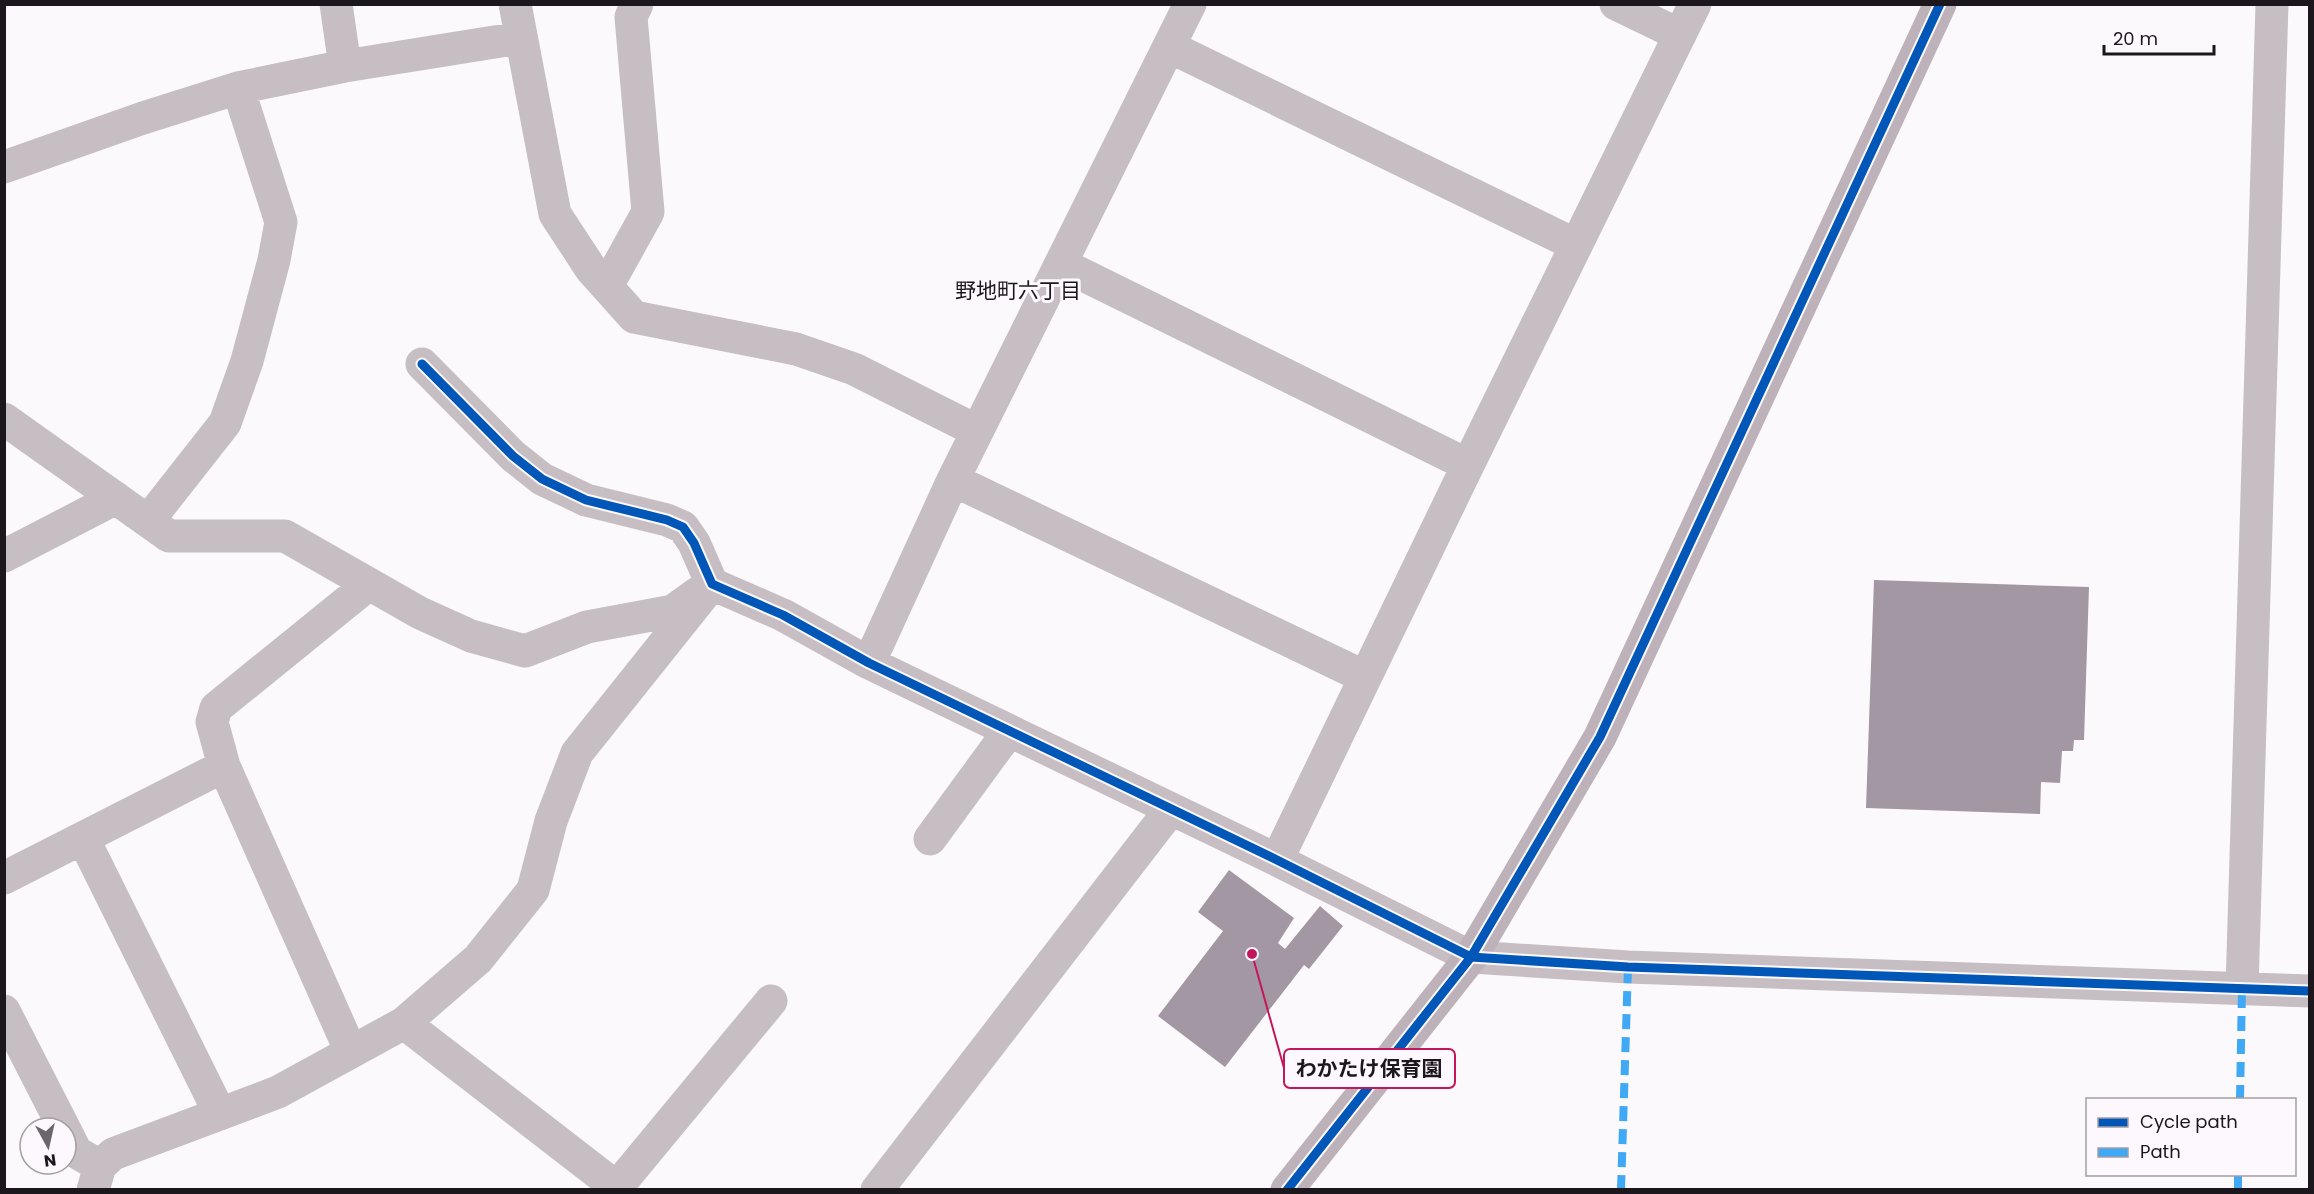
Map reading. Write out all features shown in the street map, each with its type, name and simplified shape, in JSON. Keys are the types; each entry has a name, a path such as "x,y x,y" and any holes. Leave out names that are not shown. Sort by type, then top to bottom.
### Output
{"street":[{"path":"336,4 345,66"},
{"path":"514,4 555,214 591,269 634,317 796,349 854,369 978,431"},
{"path":"607,286 648,212 631,17 637,4"},
{"path":"869,663 953,480 1190,4"},
{"path":"1616,4 1680,35"},
{"path":"1277,860 1695,4"},
{"path":"1287,1190 1471,957 1600,737 1940,4"},
{"path":"2242,988 2272,4"},
{"path":"4,167 143,118 238,88 345,66 519,38"},
{"path":"1170,47 1576,245"},
{"path":"148,521 225,423 247,361 274,260 281,222 238,88"},
{"path":"1061,264 1468,465"},
{"path":"422,364 513,456 542,479 586,500 667,520 683,527 694,543 712,584 783,615 869,663 1277,860 1471,957 1628,967 2310,991"},
{"path":"4,419 169,536 285,536 420,613 471,636 525,651 586,627 673,611 712,584"},
{"path":"953,480 1365,677"},
{"path":"4,556 116,498"},
{"path":"351,1052 224,766 212,722 216,708 369,584"},
{"path":"78,1155 96,1178 113,1154 278,1092 404,1023 478,959 532,890 551,821 577,753 712,584"},
{"path":"930,839 1009,731"},
{"path":"4,878 224,766"},
{"path":"878,1190 1171,809"},
{"path":"83,838 220,1114"},
{"path":"404,1023 619,1188 771,1001"},
{"path":"4,1011 58,1116"}],"building":[{"path":"1874,580 2089,587 2084,740 2074,740 2073,751 2062,751 2060,783 2041,782 2040,814 1866,808"},
{"path":"1229,870 1294,918 1278,943 1285,949 1320,906 1343,926 1309,969 1304,965 1225,1067 1158,1016 1223,931 1198,912"}],"marked path":[{"path":"1621,1190 1628,967"},
{"path":"2240,1098 2242,988"},
{"path":"2238,1176 2238,1190"}],"cycle path":[{"path":"1287,1190 1471,957 1600,737 1940,4"},
{"path":"422,364 513,456 542,479 586,500 667,520 683,527 694,543 712,584 783,615 869,663 1277,860 1471,957 1628,967 2310,991"}],"place":[{"name":"わかたけ保育園","path":"1252,954"}],"district":[{"name":"野地町六丁目","path":"1018,291"}]}
